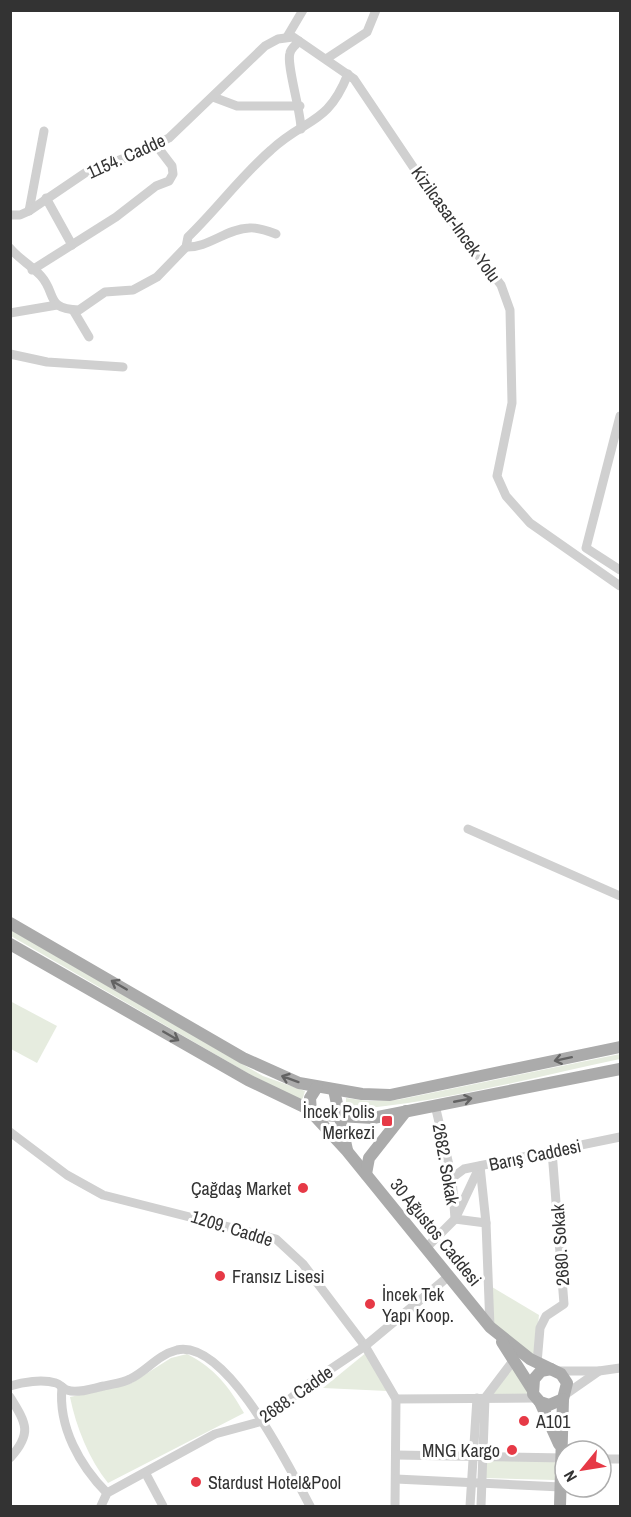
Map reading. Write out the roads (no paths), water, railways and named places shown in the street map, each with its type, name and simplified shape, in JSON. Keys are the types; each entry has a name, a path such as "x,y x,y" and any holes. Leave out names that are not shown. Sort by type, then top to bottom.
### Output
{"main road":[{"path":"10,923 258,1065 289,1079 317,1087 376,1095 399,1094 621,1047"},
{"path":"10,944 248,1080 311,1112 340,1118 373,1118 621,1069"},
{"path":"311,1112 310,1098 317,1087"},
{"name":"30 Ağustos Caddesi","path":"334,1090 347,1151"},
{"path":"366,1174 369,1158 406,1111"},
{"name":"30 Ağustos Caddesi","path":"311,1112 347,1151 494,1332"},
{"path":"494,1332 537,1363 554,1370 565,1378 560,1439"},
{"path":"494,1332 536,1396 557,1439"},
{"path":"536,1396 537,1375 554,1370"},
{"path":"536,1396 555,1404 564,1396"}],"street":[{"path":"286,37 303,10"},
{"path":"326,59 367,32 376,10"},
{"name":"Kizilcasar-Incek Yolu","path":"286,37 299,41 348,74 370,100 432,195 501,285 510,310 512,403 510,422 498,463 497,476 500,486 515,508 530,523 621,586"},
{"name":"1154. Cadde","path":"11,216 29,211 85,173 156,145 192,118 265,46 286,37"},
{"path":"299,41 289,53 289,67 300,106 301,129"},
{"path":"10,313 57,305 73,310 85,308 105,292 140,287 157,277 186,247 188,237 264,157 282,141 329,109 340,95 348,74"},
{"path":"213,97 237,106 300,106"},
{"path":"29,211 44,131"},
{"path":"32,270 116,217 156,186 169,181 173,174 172,166 156,145"},
{"path":"46,198 72,245"},
{"path":"186,247 193,247 224,234 251,227 276,234"},
{"path":"10,248 39,274 52,300 57,305"},
{"path":"73,310 89,337"},
{"path":"10,354 47,362 123,367"},
{"path":"621,416 586,548 621,570"},
{"path":"468,829 621,896"},
{"name":"2682. Sokak","path":"426,1248 455,1219 452,1178 435,1105"},
{"name":"1209. Cadde","path":"10,1132 67,1175 103,1195 276,1239 303,1264 365,1346 396,1398"},
{"name":"Barış Caddesi","path":"452,1178 464,1169 621,1137"},
{"name":"2680. Sokak","path":"537,1363 540,1328 546,1316 564,1304 552,1151"},
{"path":"480,1166 455,1219 486,1222"},
{"path":"480,1166 494,1332"},
{"name":"2688. Cadde","path":"107,1493 146,1474 215,1434 263,1421 307,1385 365,1346 449,1276"},
{"path":"10,1386 29,1382 56,1383 68,1391 78,1391 129,1380 163,1356 178,1350 190,1350 207,1356 224,1370 263,1421 310,1506"},
{"path":"470,1506 474,1455 484,1396 513,1360"},
{"path":"554,1370 599,1371 621,1368"},
{"path":"564,1396 599,1371"},
{"path":"62,1387 61,1399 71,1442 82,1464 107,1493 101,1506"},
{"path":"481,1506 484,1396"},
{"path":"394,1506 396,1398 536,1396"},
{"path":"10,1397 25,1420 26,1433 21,1445 10,1458"},
{"path":"396,1455 553,1458"},
{"path":"146,1474 163,1506"},
{"path":"396,1479 553,1487"}],"place":[{"name":"İncek Polis Merkezi","path":"387,1121"},
{"name":"Çağdaş Market","path":"303,1188"},
{"name":"Fransız Lisesi","path":"220,1276"},
{"name":"İncek Tek Yapı Koop.","path":"370,1304"},
{"name":"A101","path":"524,1421"},
{"name":"MNG Kargo","path":"512,1450"},
{"name":"Stardust Hotel&Pool","path":"196,1482"}]}
